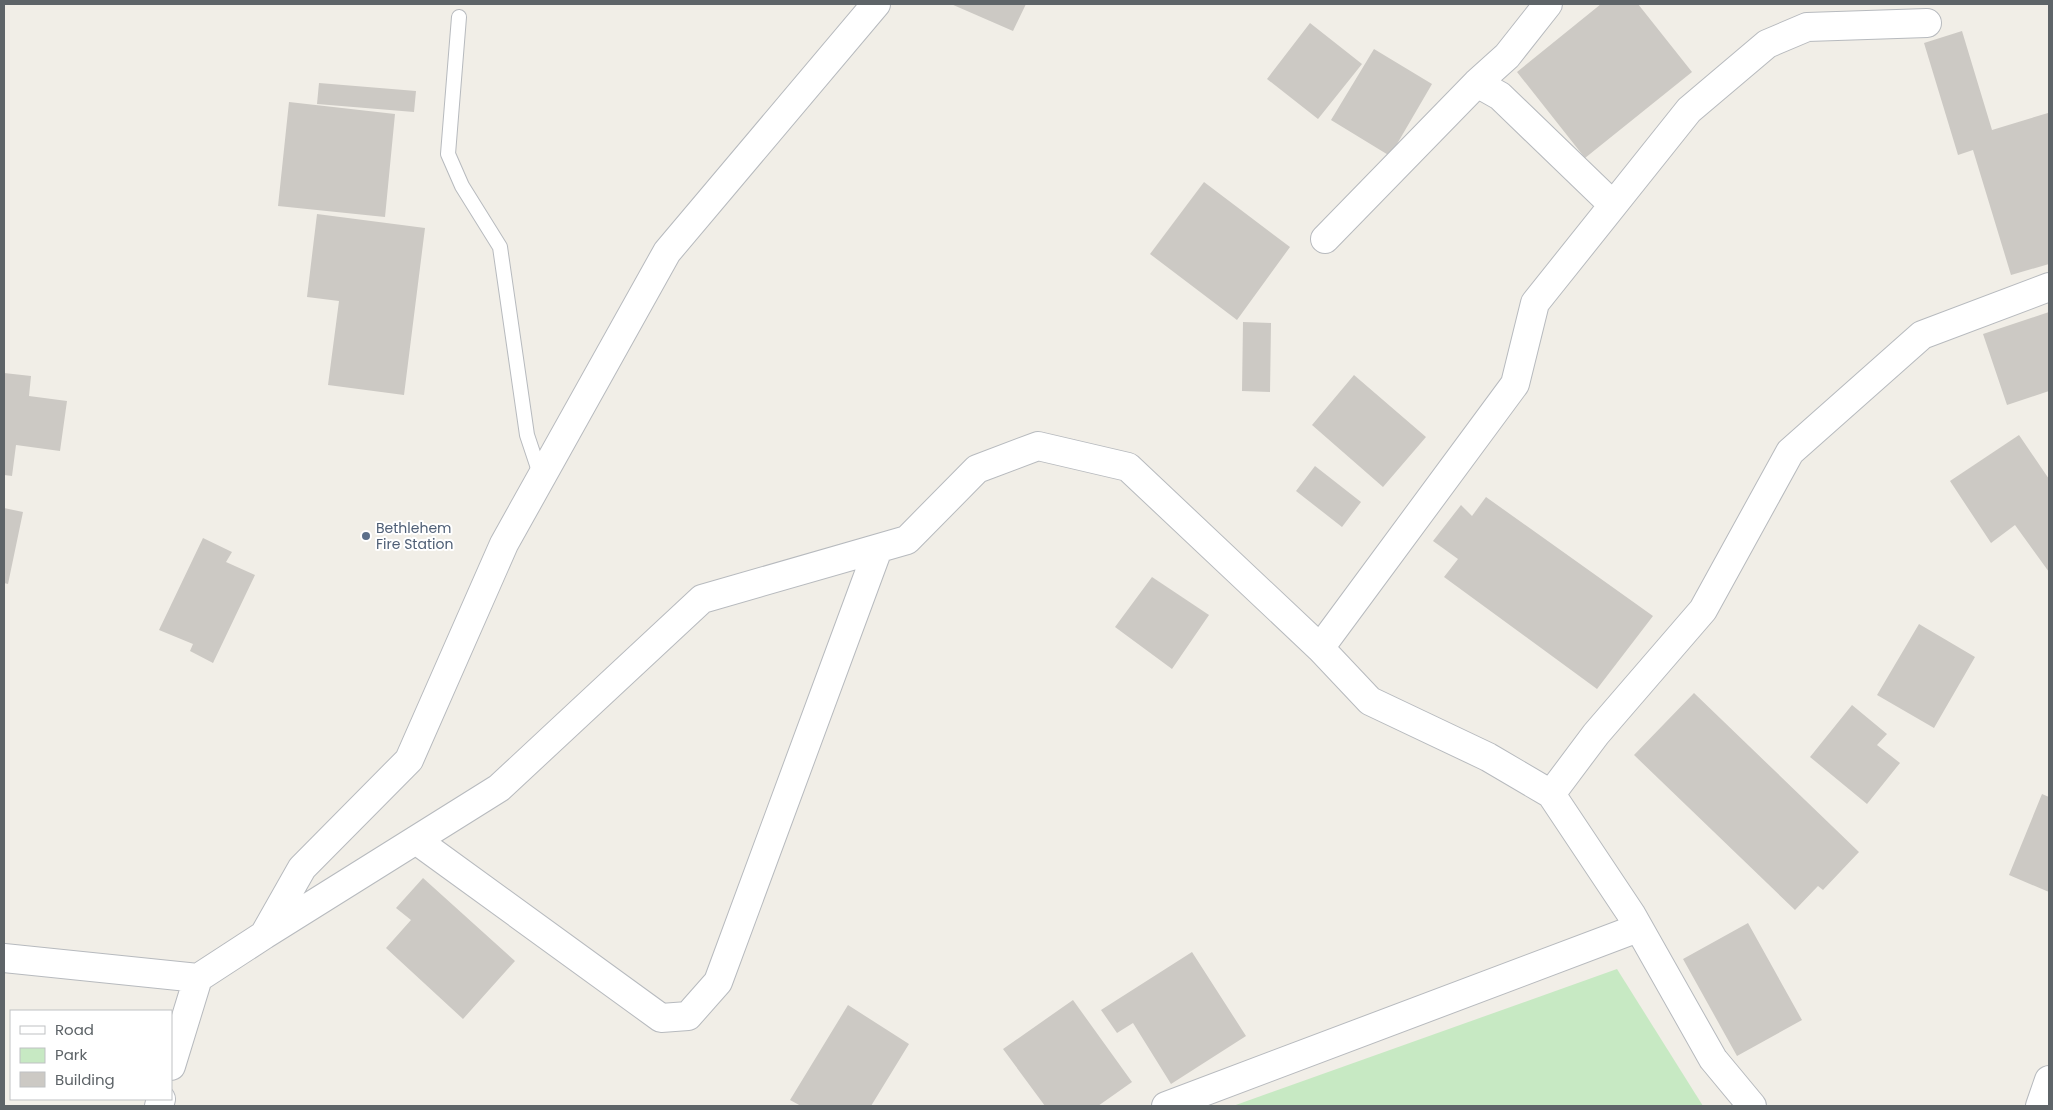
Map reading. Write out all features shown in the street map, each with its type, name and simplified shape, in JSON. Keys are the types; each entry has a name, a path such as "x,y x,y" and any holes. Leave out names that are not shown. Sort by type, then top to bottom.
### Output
{"street":[{"path":"264,935 302,868 409,760 504,544 667,252 876,4"},
{"path":"1325,239 1477,83 1507,56 1548,4"},
{"path":"1320,648 1515,384 1535,303 1689,110 1767,44 1807,28 1927,23"},
{"path":"1477,83 1500,96 1613,205"},
{"path":"1551,794 1596,734 1703,610 1790,452 1922,335 2049,287"},
{"path":"4,958 198,978 499,788 702,599 907,540 977,469 1038,446 1128,468 1320,648 1370,701 1488,757 1551,794 1638,928 1713,1059 1752,1106"},
{"path":"416,840 661,1018 688,1016 718,982 878,549"},
{"path":"1166,1106 1638,928"},
{"path":"172,1063 198,978"},
{"path":"2040,1106 2049,1080"}],"lane":[{"path":"459,17 448,154 462,186 500,247 527,435 541,477"}],"green space":[{"path":"1617,969 1703,1106 1233,1106"}],"building":[{"path":"951,4 1026,4 1013,31"},
{"path":"1601,4 1638,4 1692,72 1585,158 1517,72"},
{"path":"1310,23 1362,64 1318,119 1267,79"},
{"path":"1962,31 1992,130 2048,113 2049,117 2049,264 2011,275 1973,150 1958,155 1924,43"},
{"path":"1374,49 1432,84 1390,156 1331,120"},
{"path":"319,83 416,91 414,112 317,104"},
{"path":"289,102 395,114 385,217 278,206"},
{"path":"1204,182 1290,247 1237,320 1150,254"},
{"path":"317,214 425,228 404,395 328,385 339,301 307,297"},
{"path":"2049,312 2049,391 2007,405 1983,334"},
{"path":"1243,322 1271,323 1270,392 1242,391"},
{"path":"4,373 31,376 29,396 67,401 60,451 16,445 12,476 4,475"},
{"path":"1354,375 1426,437 1383,487 1312,425"},
{"path":"2019,435 2049,479 2049,572 2015,525 1991,543 1950,481"},
{"path":"1315,466 1361,502 1342,527 1296,491"},
{"path":"1486,497 1653,616 1597,689 1444,577 1458,559 1433,541 1461,505 1472,516"},
{"path":"4,508 23,512 8,584 4,583"},
{"path":"203,538 232,552 226,562 255,575 213,663 190,651 193,644 159,630"},
{"path":"1152,577 1209,615 1172,669 1115,627"},
{"path":"1919,624 1975,657 1934,728 1877,695"},
{"path":"1694,693 1859,852 1823,890 1818,886 1795,910 1634,755"},
{"path":"1852,705 1887,734 1877,745 1900,763 1867,804 1810,757"},
{"path":"2042,794 2049,797 2049,892 2009,875"},
{"path":"423,878 515,961 463,1019 386,948 411,920 396,908"},
{"path":"1748,923 1802,1020 1737,1056 1683,959"},
{"path":"1192,952 1246,1036 1171,1084 1133,1023 1117,1033 1101,1010"},
{"path":"1073,1000 1132,1082 1098,1106 1045,1106 1003,1049"},
{"path":"848,1005 909,1044 871,1106 801,1106 790,1100"}],"place":[{"name":"Bethlehem Fire Station","path":"366,536"}]}
